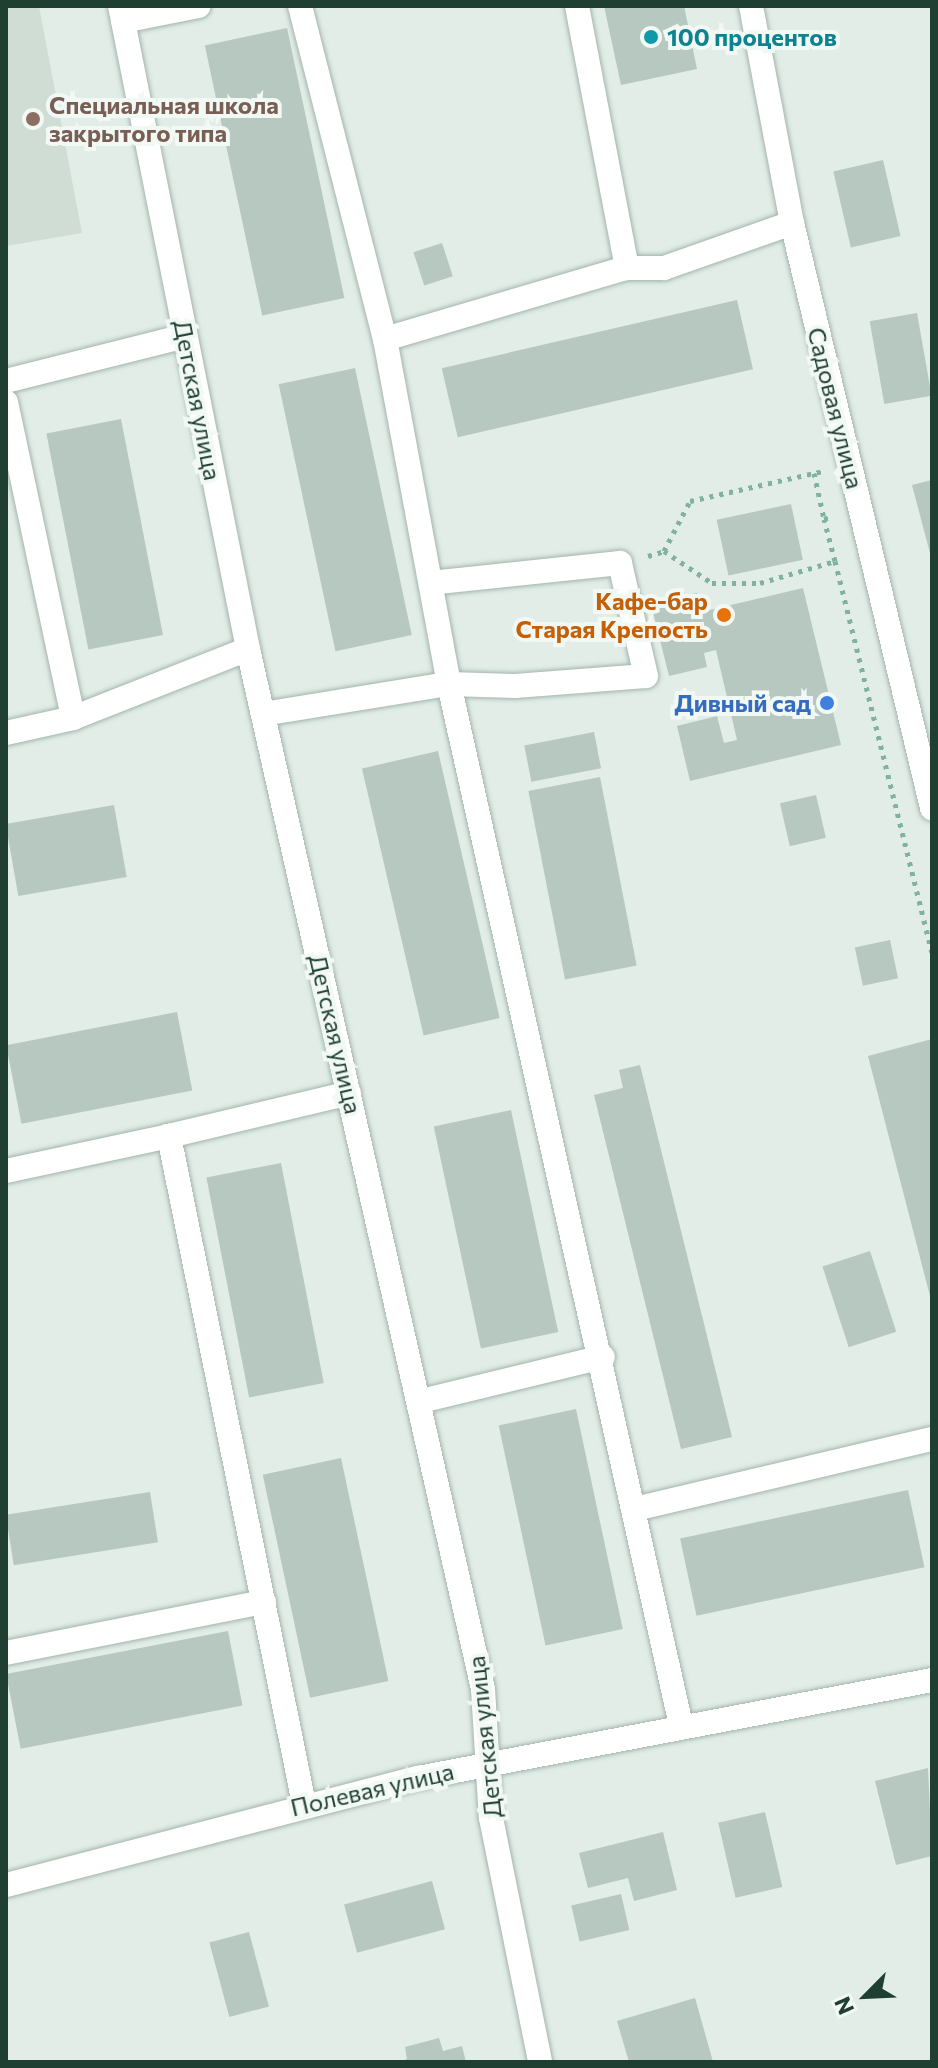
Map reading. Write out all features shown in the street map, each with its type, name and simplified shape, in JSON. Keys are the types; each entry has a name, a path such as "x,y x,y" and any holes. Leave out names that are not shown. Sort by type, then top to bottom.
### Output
{"street":[{"path":"121,13 199,6"},
{"path":"300,6 385,339 449,684 603,1357 681,1725"},
{"path":"577,6 627,268"},
{"name":"Садовая улица","path":"751,6 792,223 932,808"},
{"name":"Детская улица","path":"121,13 248,649 421,1401 483,1689 485,1764 491,1818 540,2062"},
{"path":"385,339 627,268 664,268 792,223"},
{"path":"6,381 185,336"},
{"path":"6,402 73,718"},
{"path":"263,714 449,684 515,686 646,676 620,563 431,583"},
{"path":"6,733 73,718 248,649"},
{"path":"6,1171 349,1093"},
{"path":"169,1136 304,1804"},
{"path":"421,1401 603,1357"},
{"path":"635,1509 932,1439"},
{"path":"6,1653 264,1602"},
{"name":"Полевая улица","path":"6,1885 304,1804 681,1725 932,1680"}],"path":[{"path":"620,563 664,551 690,501 850,465"},
{"path":"814,473 932,952"},
{"path":"824,519 860,508"},
{"path":"664,551 712,583 760,583 835,561"}],"shaded area":[{"name":"Специальная школа закрытого типа","path":"6,6 39,6 82,233 6,246"}],"building":[{"name":"100 процентов","path":"604,6 684,6 697,69 621,85"},
{"path":"287,28 344,298 262,315 205,45"},
{"path":"883,160 901,236 851,247 833,171"},
{"path":"442,243 453,276 424,286 413,252"},
{"path":"737,300 753,369 458,437 442,368"},
{"path":"917,313 932,396 884,404 870,321"},
{"path":"355,368 412,635 335,651 279,384"},
{"path":"121,419 163,635 88,649 46,434"},
{"path":"932,480 932,557 931,557 912,485"},
{"path":"791,504 803,560 729,576 717,520"},
{"path":"803,588 841,745 690,781 677,726 717,716 724,743 737,740 716,650 704,653 707,667 669,676 651,604 697,593 701,612"},
{"path":"594,732 601,768 531,782 524,746"},
{"path":"438,751 500,1018 424,1036 362,769"},
{"path":"600,777 637,965 565,979 528,791"},
{"path":"816,795 826,838 790,846 780,803"},
{"path":"114,805 127,877 18,896 6,824"},
{"path":"890,940 898,978 863,986 855,947"},
{"path":"177,1012 192,1091 21,1124 6,1045"},
{"path":"932,1039 932,1300 931,1300 868,1056"},
{"path":"640,1065 732,1437 681,1449 594,1095 623,1088 619,1070"},
{"path":"511,1110 558,1332 481,1348 434,1126"},
{"path":"281,1163 324,1383 249,1397 206,1178"},
{"path":"870,1251 896,1332 849,1347 822,1266"},
{"path":"576,1409 623,1629 546,1646 499,1425"},
{"path":"341,1458 388,1681 310,1698 263,1475"},
{"path":"908,1490 924,1567 697,1616 680,1538"},
{"path":"150,1492 158,1542 14,1565 6,1515"},
{"path":"228,1631 243,1706 21,1749 6,1674"},
{"path":"928,1768 932,1856 896,1865 875,1781"},
{"path":"765,1812 782,1887 736,1898 718,1823"},
{"path":"663,1832 677,1890 634,1901 628,1878 588,1888 579,1853"},
{"path":"432,1881 445,1929 357,1953 344,1905"},
{"path":"621,1894 629,1930 580,1942 571,1905"},
{"path":"249,1932 269,2006 229,2017 209,1943"},
{"path":"695,1998 713,2062 629,2062 617,2021"},
{"path":"439,2038 443,2051 462,2046 466,2062 399,2062 407,2059 405,2047"}],"place":[{"name":"100 процентов","path":"651,37"},
{"name":"Специальная школа закрытого типа","path":"33,119"},
{"name":"Кафе-бар Старая Крепость","path":"724,615"},
{"name":"Дивный сад","path":"827,703"}]}
